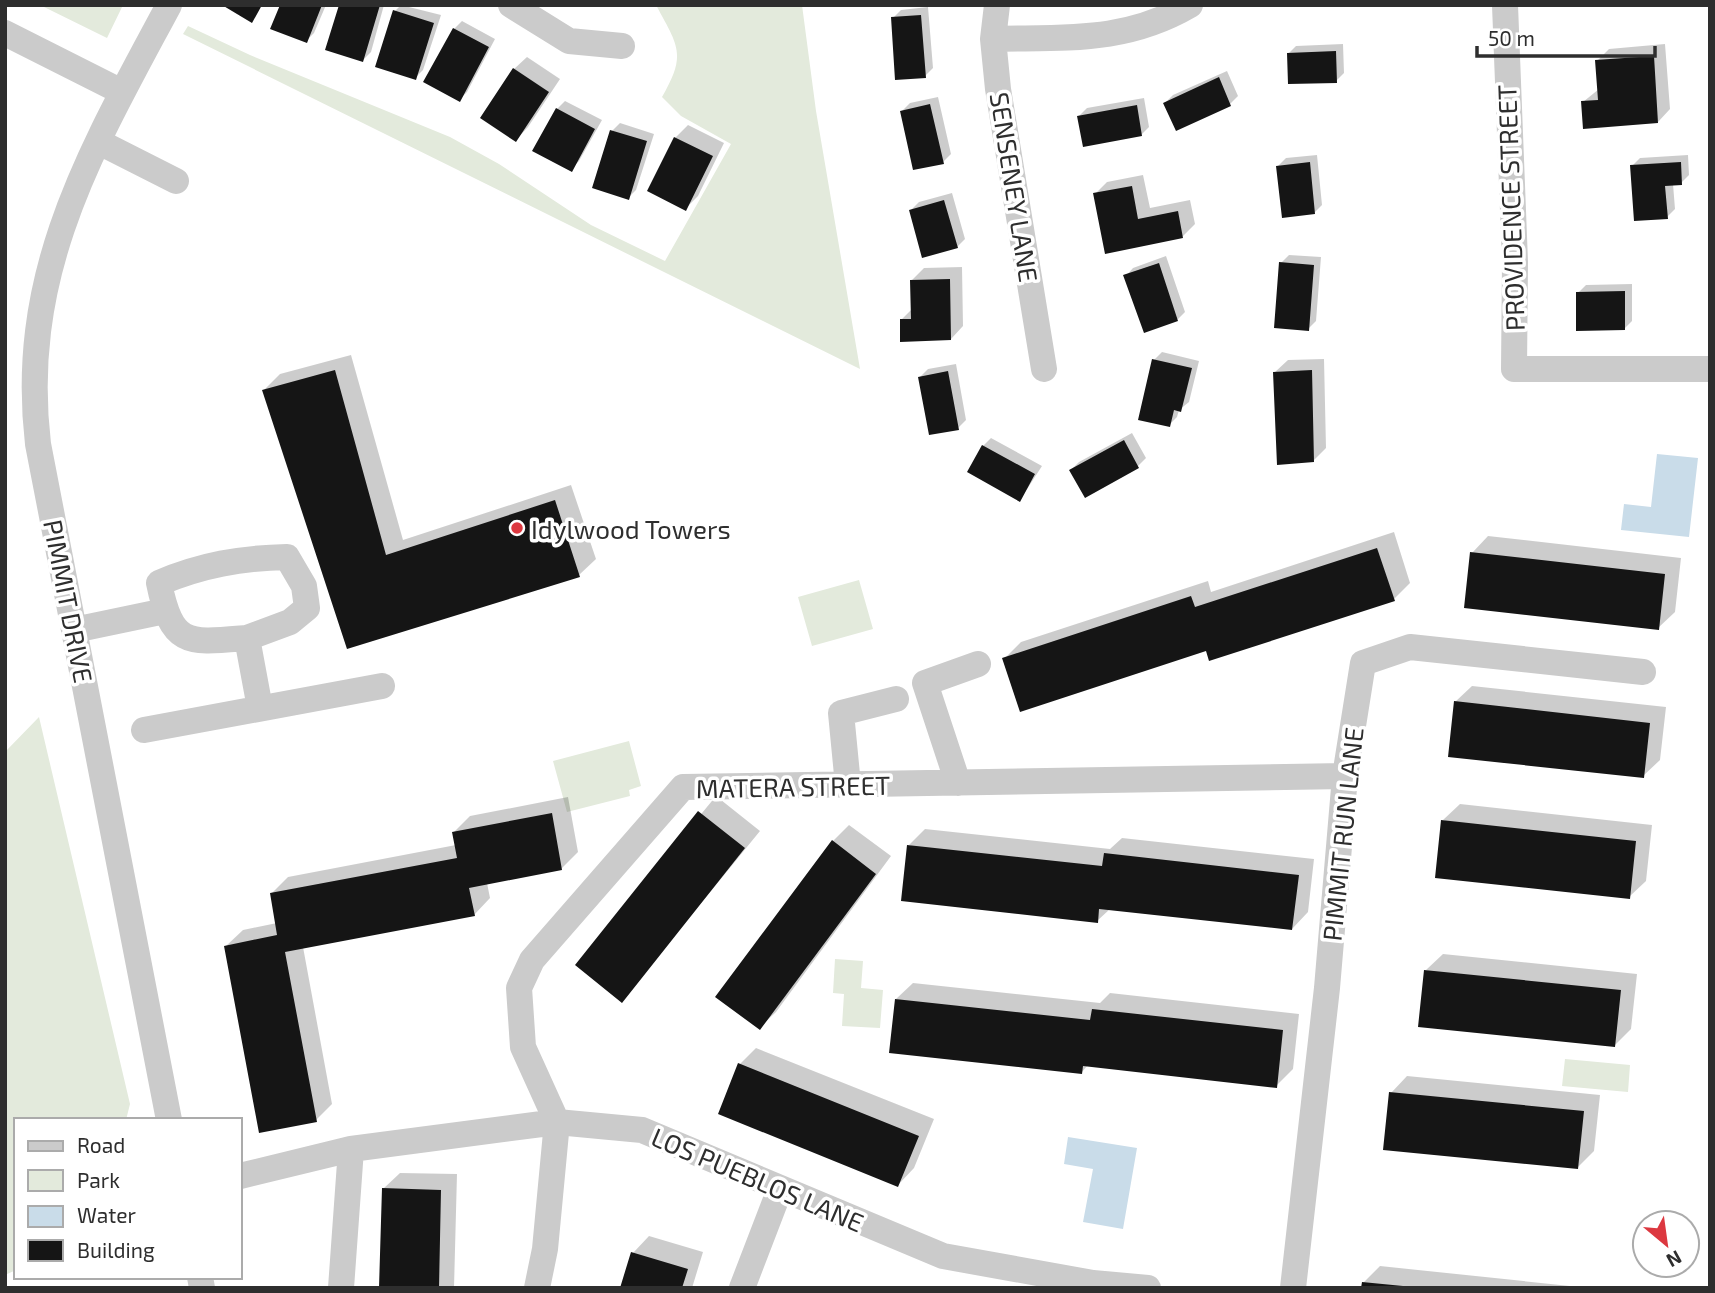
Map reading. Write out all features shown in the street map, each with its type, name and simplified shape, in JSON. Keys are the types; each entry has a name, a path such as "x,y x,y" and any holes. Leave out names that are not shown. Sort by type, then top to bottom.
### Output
{"street":[{"name":"PIMMIT DRIVE","path":"169,5 122,92 70,205 48,268 36,329 34,374 38,444 169,1118"},
{"path":"511,5 569,41 622,46"},
{"name":"SENSENEY LANE","path":"997,5 993,39 1044,369"},
{"path":"993,39 1132,32 1160,23 1190,5"},
{"name":"PROVIDENCE STREET","path":"1505,5 1516,262 1514,369 1710,369"},
{"path":"5,33 122,92"},
{"path":"99,142 176,181"},
{"path":"286,557 304,586 307,608 290,622 247,638 199,642 174,630 164,611 159,583 196,567 248,558 286,557"},
{"path":"74,630 164,611"},
{"path":"247,638 260,708"},
{"name":"PIMMIT RUN LANE","path":"1293,1288 1327,988 1345,776 1363,663 1410,647 1643,672"},
{"path":"958,783 925,683 978,664"},
{"path":"144,730 382,686"},
{"path":"848,785 841,713 896,699"},
{"name":"MATERA STREET","path":"537,1288 545,1249 557,1122 523,1047 519,988 532,960 683,787 1345,776"},
{"name":"LOS PUEBLOS LANE","path":"242,1176 351,1149 557,1122 642,1130 943,1256 1093,1283 1148,1288"},
{"path":"341,1288 351,1149"},
{"path":"742,1288 780,1189"}],"green space":[{"path":"40,5 123,5 107,38"},
{"path":"656,5 802,5 816,111 860,369 183,34 188,26 250,55 450,137 499,164 591,225 665,261 731,144 681,116 662,97 675,70 677,50"},
{"path":"859,580 873,629 812,646 798,597"},
{"path":"39,717 130,1104 126,1118 14,1118 14,1271 5,1275 5,752"},
{"path":"629,741 641,786 629,790 630,796 567,812 553,761"},
{"path":"835,959 863,961 861,988 883,990 880,1028 842,1026 844,994 833,993"},
{"path":"1565,1059 1630,1065 1628,1092 1562,1086"}],"water":[{"path":"1657,454 1698,458 1689,537 1621,530 1624,504 1651,507"},
{"path":"1068,1137 1137,1148 1123,1229 1083,1222 1093,1169 1064,1164"}],"building":[{"path":"222,5 262,5 252,23"},
{"path":"280,5 322,5 307,43 270,29"},
{"path":"339,5 380,5 363,62 325,50"},
{"path":"393,10 434,23 416,80 375,67"},
{"path":"921,15 926,78 895,80 891,17"},
{"path":"453,28 489,47 460,102 423,82"},
{"path":"1336,51 1337,83 1288,84 1287,53"},
{"path":"1654,56 1658,123 1583,129 1581,101 1598,100 1595,60"},
{"path":"513,68 549,92 516,142 480,118"},
{"path":"1219,77 1231,106 1176,131 1163,103"},
{"path":"930,104 944,164 913,170 900,111"},
{"path":"1137,105 1142,136 1083,147 1077,116"},
{"path":"556,108 595,129 572,172 532,151"},
{"path":"610,130 647,141 629,200 592,188"},
{"path":"674,137 713,156 686,211 647,191"},
{"path":"1310,162 1315,214 1282,218 1276,166"},
{"path":"1681,162 1682,185 1665,186 1668,219 1634,221 1630,165"},
{"path":"1132,186 1138,219 1178,211 1183,238 1105,254 1093,193"},
{"path":"944,200 958,248 922,258 909,210"},
{"path":"1279,262 1314,265 1309,331 1274,328"},
{"path":"1159,263 1178,321 1144,333 1123,275"},
{"path":"950,279 951,340 900,342 900,319 911,319 910,280"},
{"path":"1625,291 1625,330 1576,331 1576,292"},
{"path":"1152,359 1192,368 1181,412 1174,410 1170,427 1138,420"},
{"name":"Idylwood Towers","path":"335,370 386,555 555,500 580,577 347,649 262,390"},
{"path":"1312,370 1314,462 1277,465 1273,372"},
{"path":"948,371 959,430 929,435 918,377"},
{"path":"1124,440 1139,468 1085,498 1069,470"},
{"path":"982,445 1035,474 1020,502 967,472"},
{"path":"1377,548 1395,601 1209,661 1206,651 1020,712 1002,658 1191,596 1195,607"},
{"path":"1470,552 1665,574 1659,630 1464,608"},
{"path":"1454,701 1650,723 1644,778 1448,757"},
{"path":"698,811 745,848 622,1003 575,965"},
{"path":"552,813 562,870 469,888 475,916 285,952 317,1122 259,1133 224,946 277,935 270,893 457,858 452,832"},
{"path":"1441,820 1636,841 1630,899 1435,878"},
{"path":"832,840 876,874 760,1030 715,997"},
{"path":"907,845 1102,866 1104,853 1299,875 1292,930 1099,909 1098,923 901,901"},
{"path":"1424,970 1621,990 1615,1047 1418,1027"},
{"path":"895,999 1090,1020 1092,1009 1283,1030 1277,1088 1083,1066 1082,1074 889,1053"},
{"path":"738,1063 919,1136 898,1187 718,1114"},
{"path":"1389,1092 1584,1111 1578,1169 1383,1150"},
{"path":"382,1188 441,1190 439,1288 379,1288"},
{"path":"631,1252 688,1269 682,1288 620,1288"},
{"path":"1362,1282 1403,1286 1403,1288 1361,1288"}],"place":[{"name":"Idylwood Towers","path":"517,528"}]}
